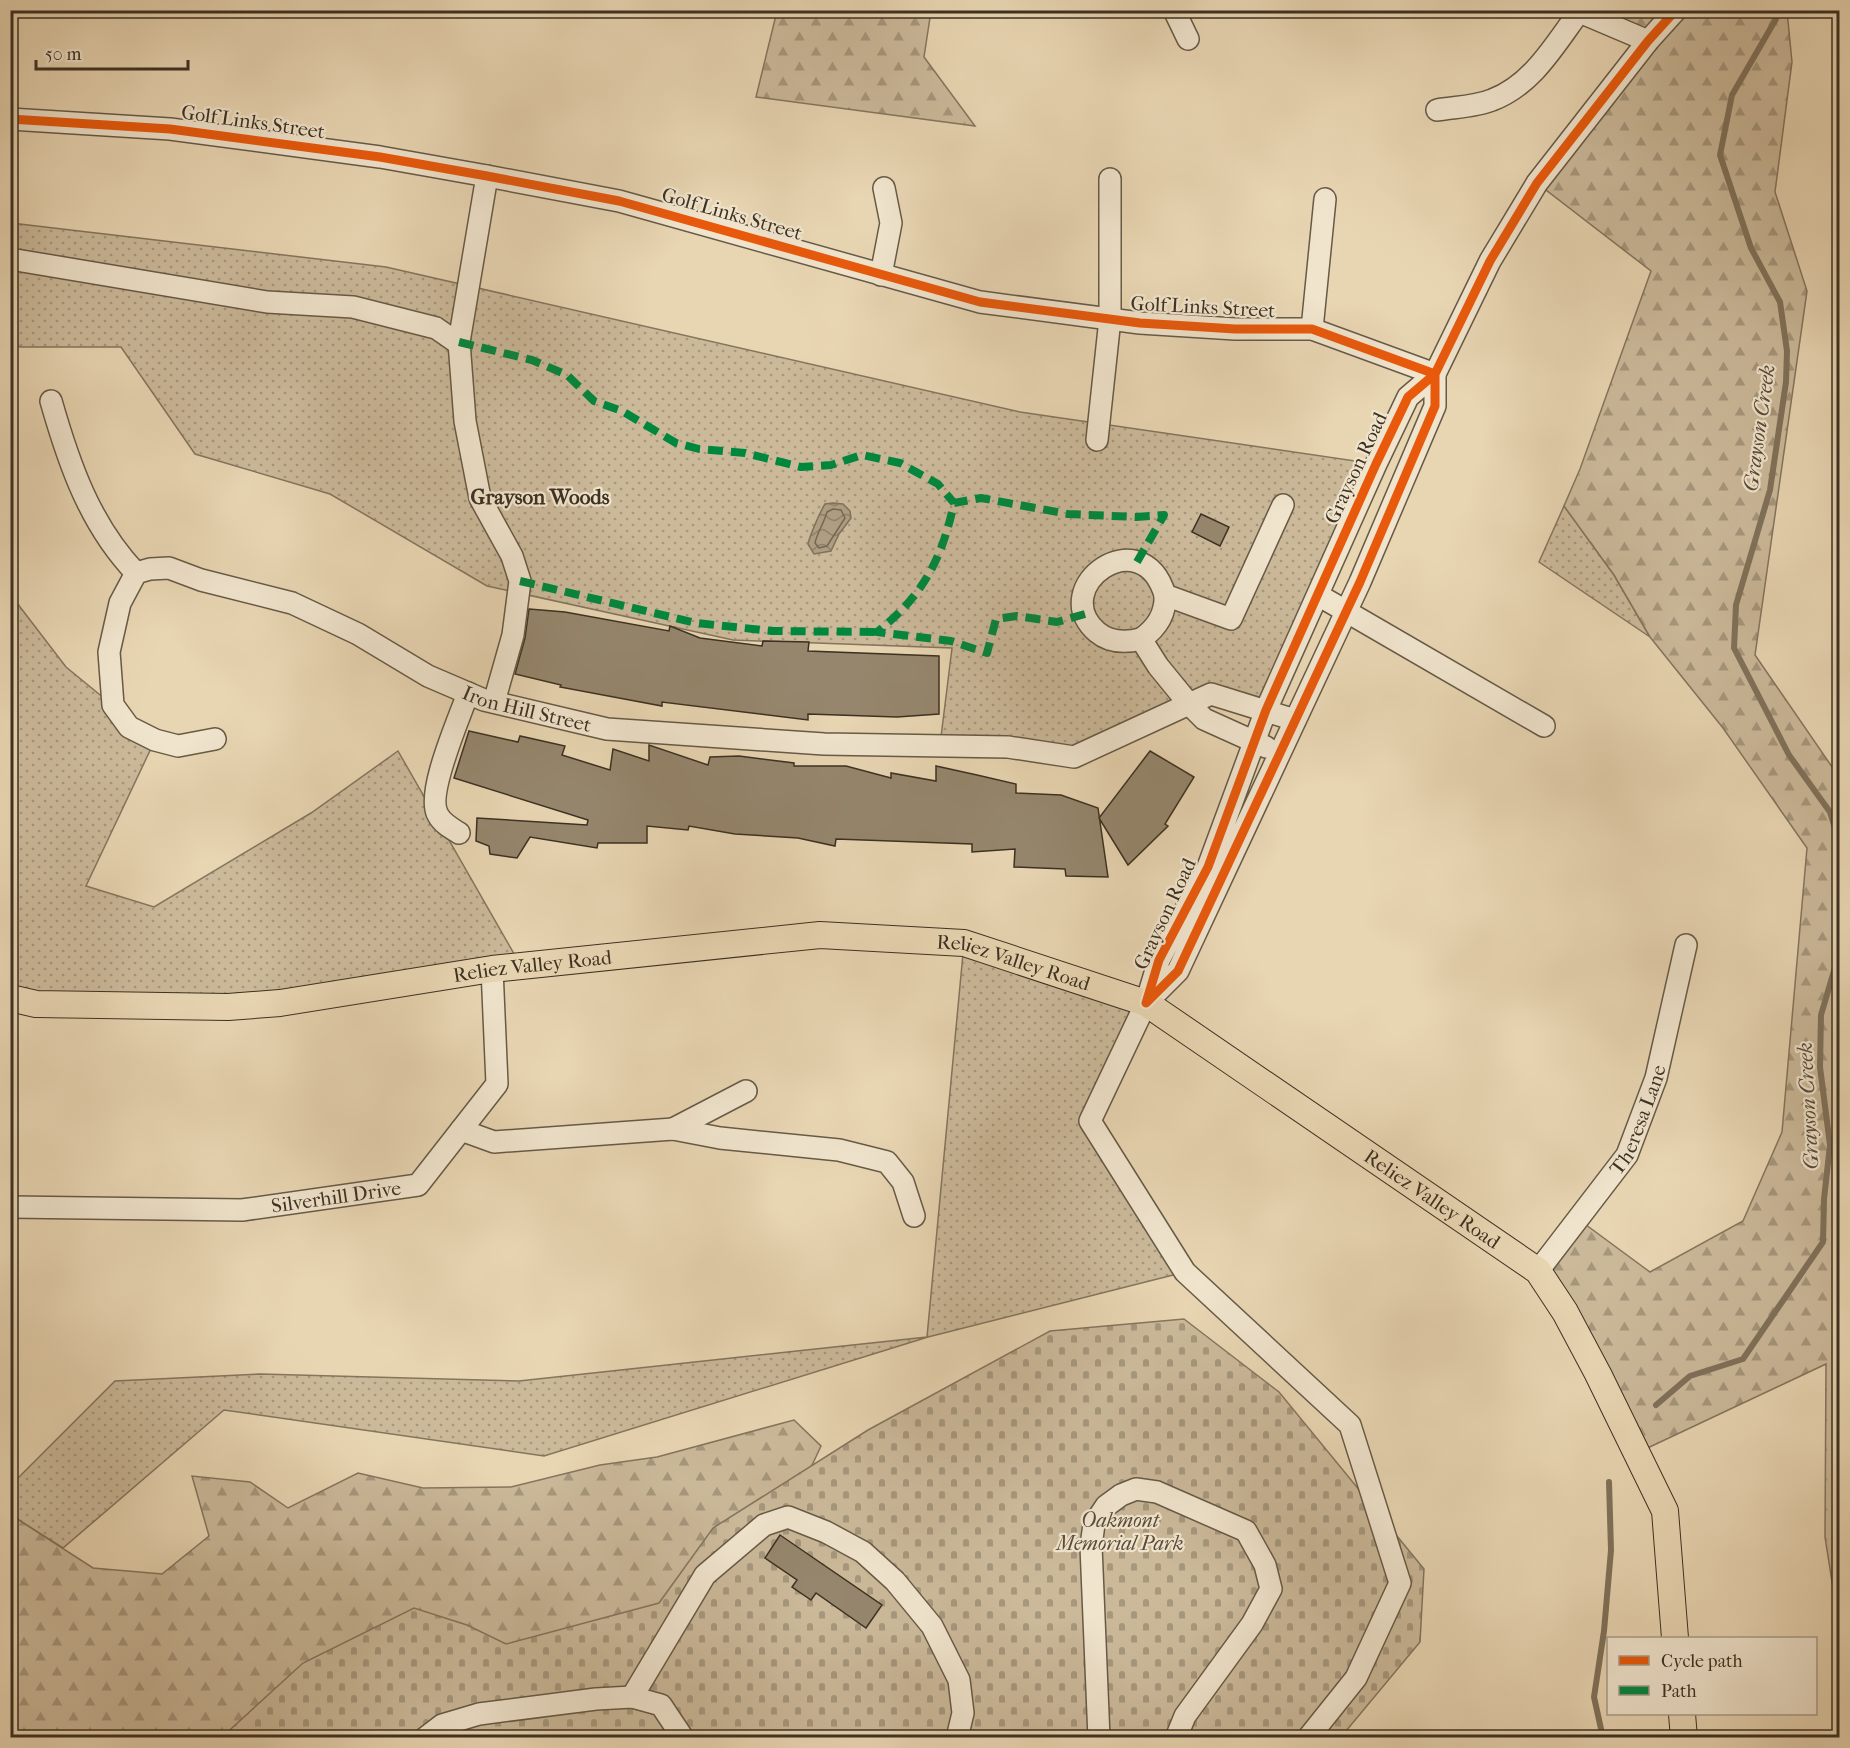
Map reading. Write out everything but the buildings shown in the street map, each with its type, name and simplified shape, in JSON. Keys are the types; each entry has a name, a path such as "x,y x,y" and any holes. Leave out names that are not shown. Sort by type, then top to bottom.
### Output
{"main road":[{"name":"Reliez Valley Road","path":"10,998 36,1005 228,1007 280,1003 492,969 820,935 964,943 1146,1003 1538,1271 1565,1312 1598,1374 1665,1510 1676,1637"},
{"path":"1682,1715 1684,1737"}],"street":[{"path":"1174,10 1188,39"},
{"name":"Grayson Road","path":"1146,1003 1159,960 1208,867 1266,710 1408,397 1435,374 1490,261 1537,183 1648,40 1676,10"},
{"path":"1437,110 1491,101 1523,84 1577,11 1648,40"},
{"name":"Golf Links Street","path":"10,119 170,129 380,157 487,176 619,201 980,302 1110,319 1235,329 1312,329 1435,374"},
{"path":"487,176 459,344 465,421 480,498 512,556 520,581 513,635 494,702"},
{"path":"1097,440 1110,319 1110,178"},
{"path":"881,275 891,224 884,188"},
{"path":"1312,329 1325,199"},
{"path":"10,259 267,302 353,307 436,328 459,344"},
{"name":"Grayson Road","path":"1146,1003 1178,971 1281,754 1435,406 1435,374"},
{"path":"51,401 69,464 103,533 136,573 120,603 109,652 113,705 129,727 155,740 178,746 215,739"},
{"path":"1165,594 1231,619 1283,505"},
{"path":"1127,560 1148,568 1157,577 1165,594 1161,619 1141,639 1130,642 1109,639 1090,624 1083,603 1089,581 1107,564 1127,560"},
{"name":"Iron Hill Street","path":"136,573 150,569 169,568 201,580 292,603 358,634 428,676 468,693 494,702 607,729 824,744 1008,747 1074,757 1211,694 1295,720"},
{"path":"1318,595 1347,609 1545,726"},
{"path":"1141,639 1158,666 1204,718 1281,754"},
{"path":"459,833 444,823 437,814 434,803 437,785 468,693"},
{"name":"Theresa Lane","path":"1538,1271 1627,1155 1656,1078 1686,945"},
{"name":"Silverhill Drive","path":"10,1207 242,1210 418,1185 497,1084 492,969"},
{"path":"1146,1003 1090,1121 1185,1272 1350,1425 1400,1583 1356,1678 1308,1737"},
{"path":"673,1129 746,1091"},
{"path":"461,1130 494,1142 673,1129 720,1138 839,1150 887,1162 903,1182 914,1216"},
{"path":"1099,1737 1091,1546 1094,1524 1106,1506 1121,1495 1136,1489 1157,1492 1246,1531 1265,1565 1270,1589 1252,1624 1185,1716 1176,1737"},
{"path":"632,1697 705,1575 764,1525 788,1517 826,1532 863,1552 895,1581 932,1626 959,1680 963,1713 957,1737"},
{"path":"425,1737 442,1725 479,1714 632,1697 660,1706 683,1737"}],"green space":[{"path":"777,11 931,11 924,57 975,126 756,97"},
{"path":"1580,11 1787,11 1792,62 1775,192 1807,291 1755,655 1839,777 1839,1626 1825,1537 1826,1364 1637,1453 1538,1271 1578,1219 1650,1272 1743,1221 1782,1132 1807,848 1723,728 1650,637 1614,575 1564,506 1580,469 1651,271 1537,183 1648,41"},
{"path":"11,223 386,267 1020,412 1376,464 1267,708 1209,692 1074,757 940,745 952,648 733,640 487,586 330,494 195,454 121,347 20,347 11,342"},
{"path":"1564,506 1614,575 1650,637 1539,562"},
{"path":"17,603 66,667 155,740 86,886 154,907 311,813 398,751 521,966 280,1003 11,998 10,606"},
{"path":"964,943 1146,1003 1090,1121 1185,1272 928,1337 544,1456 224,1410 63,1548 11,1515 11,1485 115,1381 260,1374 519,1381 927,1337"},
{"name":"Oakmont Memorial Park","path":"1184,1319 1279,1392 1424,1569 1420,1642 1341,1737 221,1738 303,1663 414,1608 467,1625 506,1644 659,1603 713,1528 868,1430 1050,1331"},
{"path":"794,1420 821,1446 788,1517 661,1653 257,1737 11,1738 11,1515 93,1568 162,1574 209,1536 192,1476 250,1482 288,1508 358,1473 423,1488 511,1487 600,1465 657,1457"}],"water":[{"path":"825,504 843,504 850,511 851,518 839,534 831,551 814,554 808,544 811,535"}],"waterway":[{"name":"Grayson Creek","path":"1773,10 1776,19 1732,95 1720,155 1751,248 1780,302 1787,351 1786,382 1770,490 1736,605 1734,648 1789,755 1830,812 1840,845"},
{"name":"Grayson Creek","path":"1656,1405 1690,1376 1743,1359 1823,1242 1824,1199 1830,1145 1820,1067 1821,1015 1838,957 1837,895 1840,873"},
{"name":"Grayson Creek","path":"1603,1738 1594,1697 1604,1631 1611,1550 1609,1482"}],"marked path":[{"path":"459,342 532,360 567,375 594,401 622,411 676,443 699,449 745,453 801,467 831,465 862,455 900,463 938,484 954,503"},
{"path":"1085,614 1057,622 1017,616 996,619 987,653 951,641 877,632 907,605 928,575 943,542 954,503 981,498 1068,514 1136,517 1164,515 1137,562"},
{"path":"520,581 696,623 772,631 877,632"}],"cycle path":[{"path":"10,119 170,129 380,157 487,176 619,201 980,302 1140,323 1235,329 1312,329 1435,374 1490,261 1537,183 1648,41 1676,10"},
{"path":"1435,374 1435,406 1360,582 1178,971 1146,1003 1159,960 1208,867 1266,710 1376,464 1408,397 1435,374"}],"district":[{"name":"Grayson Woods","path":"540,497"}]}
